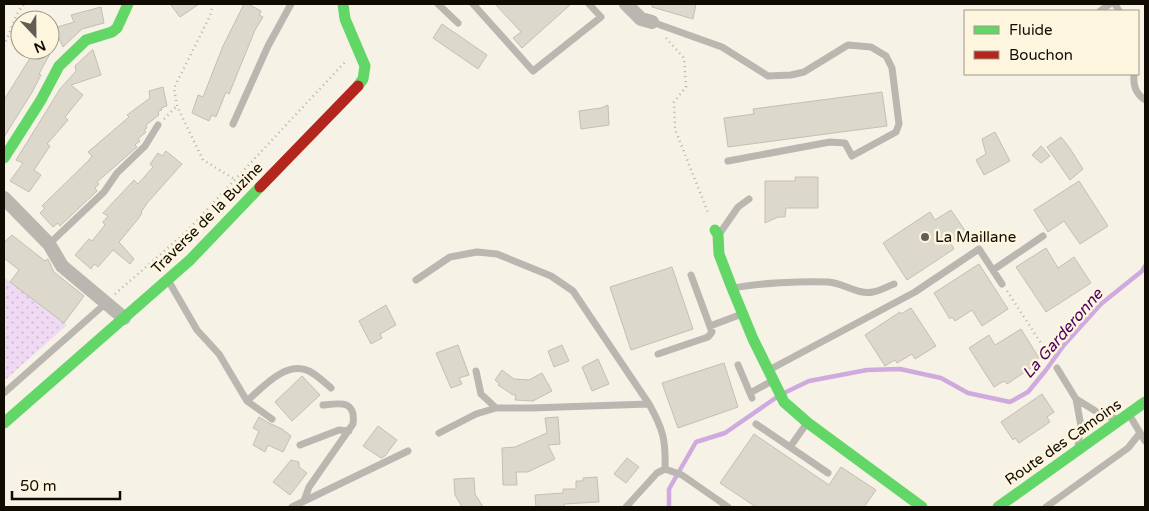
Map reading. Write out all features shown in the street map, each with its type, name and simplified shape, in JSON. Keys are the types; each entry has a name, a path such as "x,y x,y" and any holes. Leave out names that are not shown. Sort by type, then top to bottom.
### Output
{"street":[{"path":"4,158 41,100 58,66 86,40 118,28 128,4"},
{"name":"Traverse de la Buzine","path":"4,423 190,260 358,86 365,66 345,18 343,4"},
{"path":"626,4 641,19 652,22"},
{"path":"4,198 49,244 62,266 124,318"},
{"path":"717,233 719,254 732,288 784,402 808,423 910,502 922,507"},
{"name":"Route des Camoins","path":"998,507 1145,402"}],"lane":[{"path":"233,124 268,46 291,4"},
{"path":"438,4 458,23"},
{"path":"473,4 533,71 601,17 589,4"},
{"path":"652,22 722,46 768,76 791,75 804,72 848,46 871,47 886,56 892,68 899,124 896,132 852,156 845,143 830,142 728,161"},
{"path":"1134,75 1133,84 1139,96 1145,100"},
{"path":"49,244 104,192 117,173 145,146 158,125"},
{"path":"717,233 738,207 749,199"},
{"path":"993,270 1043,236"},
{"path":"738,365 751,396 772,379 915,292 979,248 1002,284"},
{"path":"416,280 450,257 477,252 497,254 551,276 573,291 649,404 660,424 666,445 665,469"},
{"path":"658,354 708,337 712,332 691,275"},
{"path":"168,280 197,330 219,354 247,401 272,419"},
{"path":"732,288 751,285 829,282 842,284 859,292 872,292 894,284"},
{"path":"4,393 106,303"},
{"path":"710,326 743,314"},
{"path":"1057,368 1076,399 1081,426 1077,450"},
{"path":"247,401 281,372 308,370 331,388"},
{"path":"476,371 481,394 496,408"},
{"path":"1076,399 1102,415 1124,417 1140,433 1145,441"},
{"path":"304,501 309,488 353,424 354,413 350,406 340,403 323,405"},
{"path":"439,433 476,414 496,408 649,404"},
{"path":"790,447 808,423"},
{"path":"756,424 828,473"},
{"path":"300,445 339,430 349,431"},
{"path":"1046,507 1128,448 1140,433"},
{"path":"292,507 408,451"},
{"path":"626,507 649,480 665,469 682,475 728,507"}],"path":[{"path":"4,46 18,12 24,4"},
{"path":"213,4 210,16 174,88 177,106 202,160 236,180"},
{"path":"652,22 684,58 686,87 674,102 675,129 717,233"},
{"path":"106,303 186,232 236,180 343,66 355,40"},
{"path":"158,125 177,106"},
{"path":"1002,284 1049,356"}],"shaded area":[{"path":"4,277 67,325 4,381"}],"building":[{"path":"170,4 199,4 180,17"},
{"path":"244,4 248,4 261,11 259,15 263,17 255,30 229,94 226,92 216,117 212,115 209,121 192,113 198,95 203,97 223,46"},
{"path":"495,4 571,4 522,48 513,38 521,32"},
{"path":"652,4 696,4 693,19 652,7"},
{"path":"101,7 104,23 82,29 63,47 60,41 60,26 74,22 71,15"},
{"path":"442,24 487,55 478,69 433,38"},
{"path":"92,50 101,75 71,85 83,95 65,117 68,120 47,144 50,146 34,170 41,175 29,192 10,181 23,163 16,160 60,89 76,71 75,66"},
{"path":"29,60 47,60 31,94 4,137 4,100"},
{"path":"163,87 167,106 161,108 162,110 158,111 159,115 146,125 147,128 144,130 146,132 138,139 140,141 135,145 137,147 97,182 99,184 95,188 97,191 60,226 58,223 53,227 40,213 45,208 42,206 89,160 92,156 88,152 129,117 127,115 150,98 149,91"},
{"path":"882,92 887,126 728,147 724,118 754,114 753,109"},
{"path":"608,105 609,125 581,129 579,111 601,108"},
{"path":"995,132 1010,161 984,175 976,160 986,154 982,139"},
{"path":"1061,137 1083,169 1070,180 1047,147"},
{"path":"1041,146 1050,156 1041,163 1032,155"},
{"path":"166,151 182,164 148,202 138,219 119,242 134,259 130,264 113,250 98,267 94,264 91,269 75,255 89,239 92,241 105,225 103,222 108,216 103,213 134,180 138,184 153,167 150,164 158,153 162,156"},
{"path":"795,177 818,177 818,208 786,208 785,217 778,217 765,223 765,181 795,181"},
{"path":"1079,181 1108,226 1080,244 1064,221 1048,232 1034,210"},
{"name":"La Maillane","path":"951,210 966,232 950,242 954,249 907,280 883,243 930,212 935,220"},
{"path":"12,235 45,261 48,259 54,272 84,296 64,323 10,282 19,270 4,258 4,242"},
{"path":"1046,248 1058,268 1074,257 1091,283 1046,312 1016,267"},
{"path":"979,264 1008,309 982,326 972,310 955,321 952,317 950,319 934,293"},
{"path":"672,267 693,329 631,350 610,287"},
{"path":"386,305 396,325 380,334 382,338 371,344 359,321"},
{"path":"911,308 936,346 915,359 912,354 897,363 895,360 885,366 865,335 900,312 901,314"},
{"path":"1021,329 1039,358 1029,364 1031,368 1007,384 1004,381 994,387 969,348 989,335 995,345"},
{"path":"458,345 469,375 459,378 462,384 451,388 436,353"},
{"path":"562,345 569,361 554,367 548,351"},
{"path":"598,359 609,384 592,391 582,367"},
{"path":"724,363 738,407 678,428 662,383"},
{"path":"502,370 514,379 529,380 542,373 552,391 533,401 515,400 516,395 498,385 500,384 495,380"},
{"path":"302,376 320,395 292,421 275,402"},
{"path":"1042,394 1054,412 1047,417 1050,422 1019,443 1015,438 1013,440 1001,422"},
{"path":"259,417 291,436 283,452 268,445 265,452 253,445 259,431 253,428"},
{"path":"558,417 560,444 548,445 555,459 528,472 516,472 517,485 503,485 502,448 515,447 547,433 545,418"},
{"path":"378,426 397,440 385,456 381,458 363,446"},
{"path":"754,434 829,485 841,467 876,490 864,507 756,507 720,483"},
{"path":"627,458 639,467 626,483 614,474"},
{"path":"291,460 299,462 299,467 307,473 290,495 273,482"},
{"path":"597,477 599,502 564,504 565,507 536,507 535,495 563,493 563,489 576,489 576,481 583,481 583,478"},
{"path":"474,478 475,494 483,507 462,507 455,495 454,479"}],"waterway":[{"name":"La Garderonne","path":"784,393 809,381 867,370 900,369 941,378 968,393 1010,402 1028,392 1064,345 1101,304 1142,271 1145,266"},
{"name":"La Garderonne","path":"669,507 669,489 696,442 725,433 777,397"}],"traffic: fast":[{"path":"4,158 41,100 59,66 86,40 112,32 117,28 128,4"},
{"path":"343,4 345,19 365,66 363,79 358,86"},
{"path":"4,423 190,260 260,187"},
{"path":"715,230 718,235 719,254 732,288 753,339 784,402 808,423 922,507"},
{"path":"998,507 1145,402"}],"traffic: jam":[{"path":"260,187 358,86"}],"place":[{"name":"La Maillane","path":"925,237"}]}
